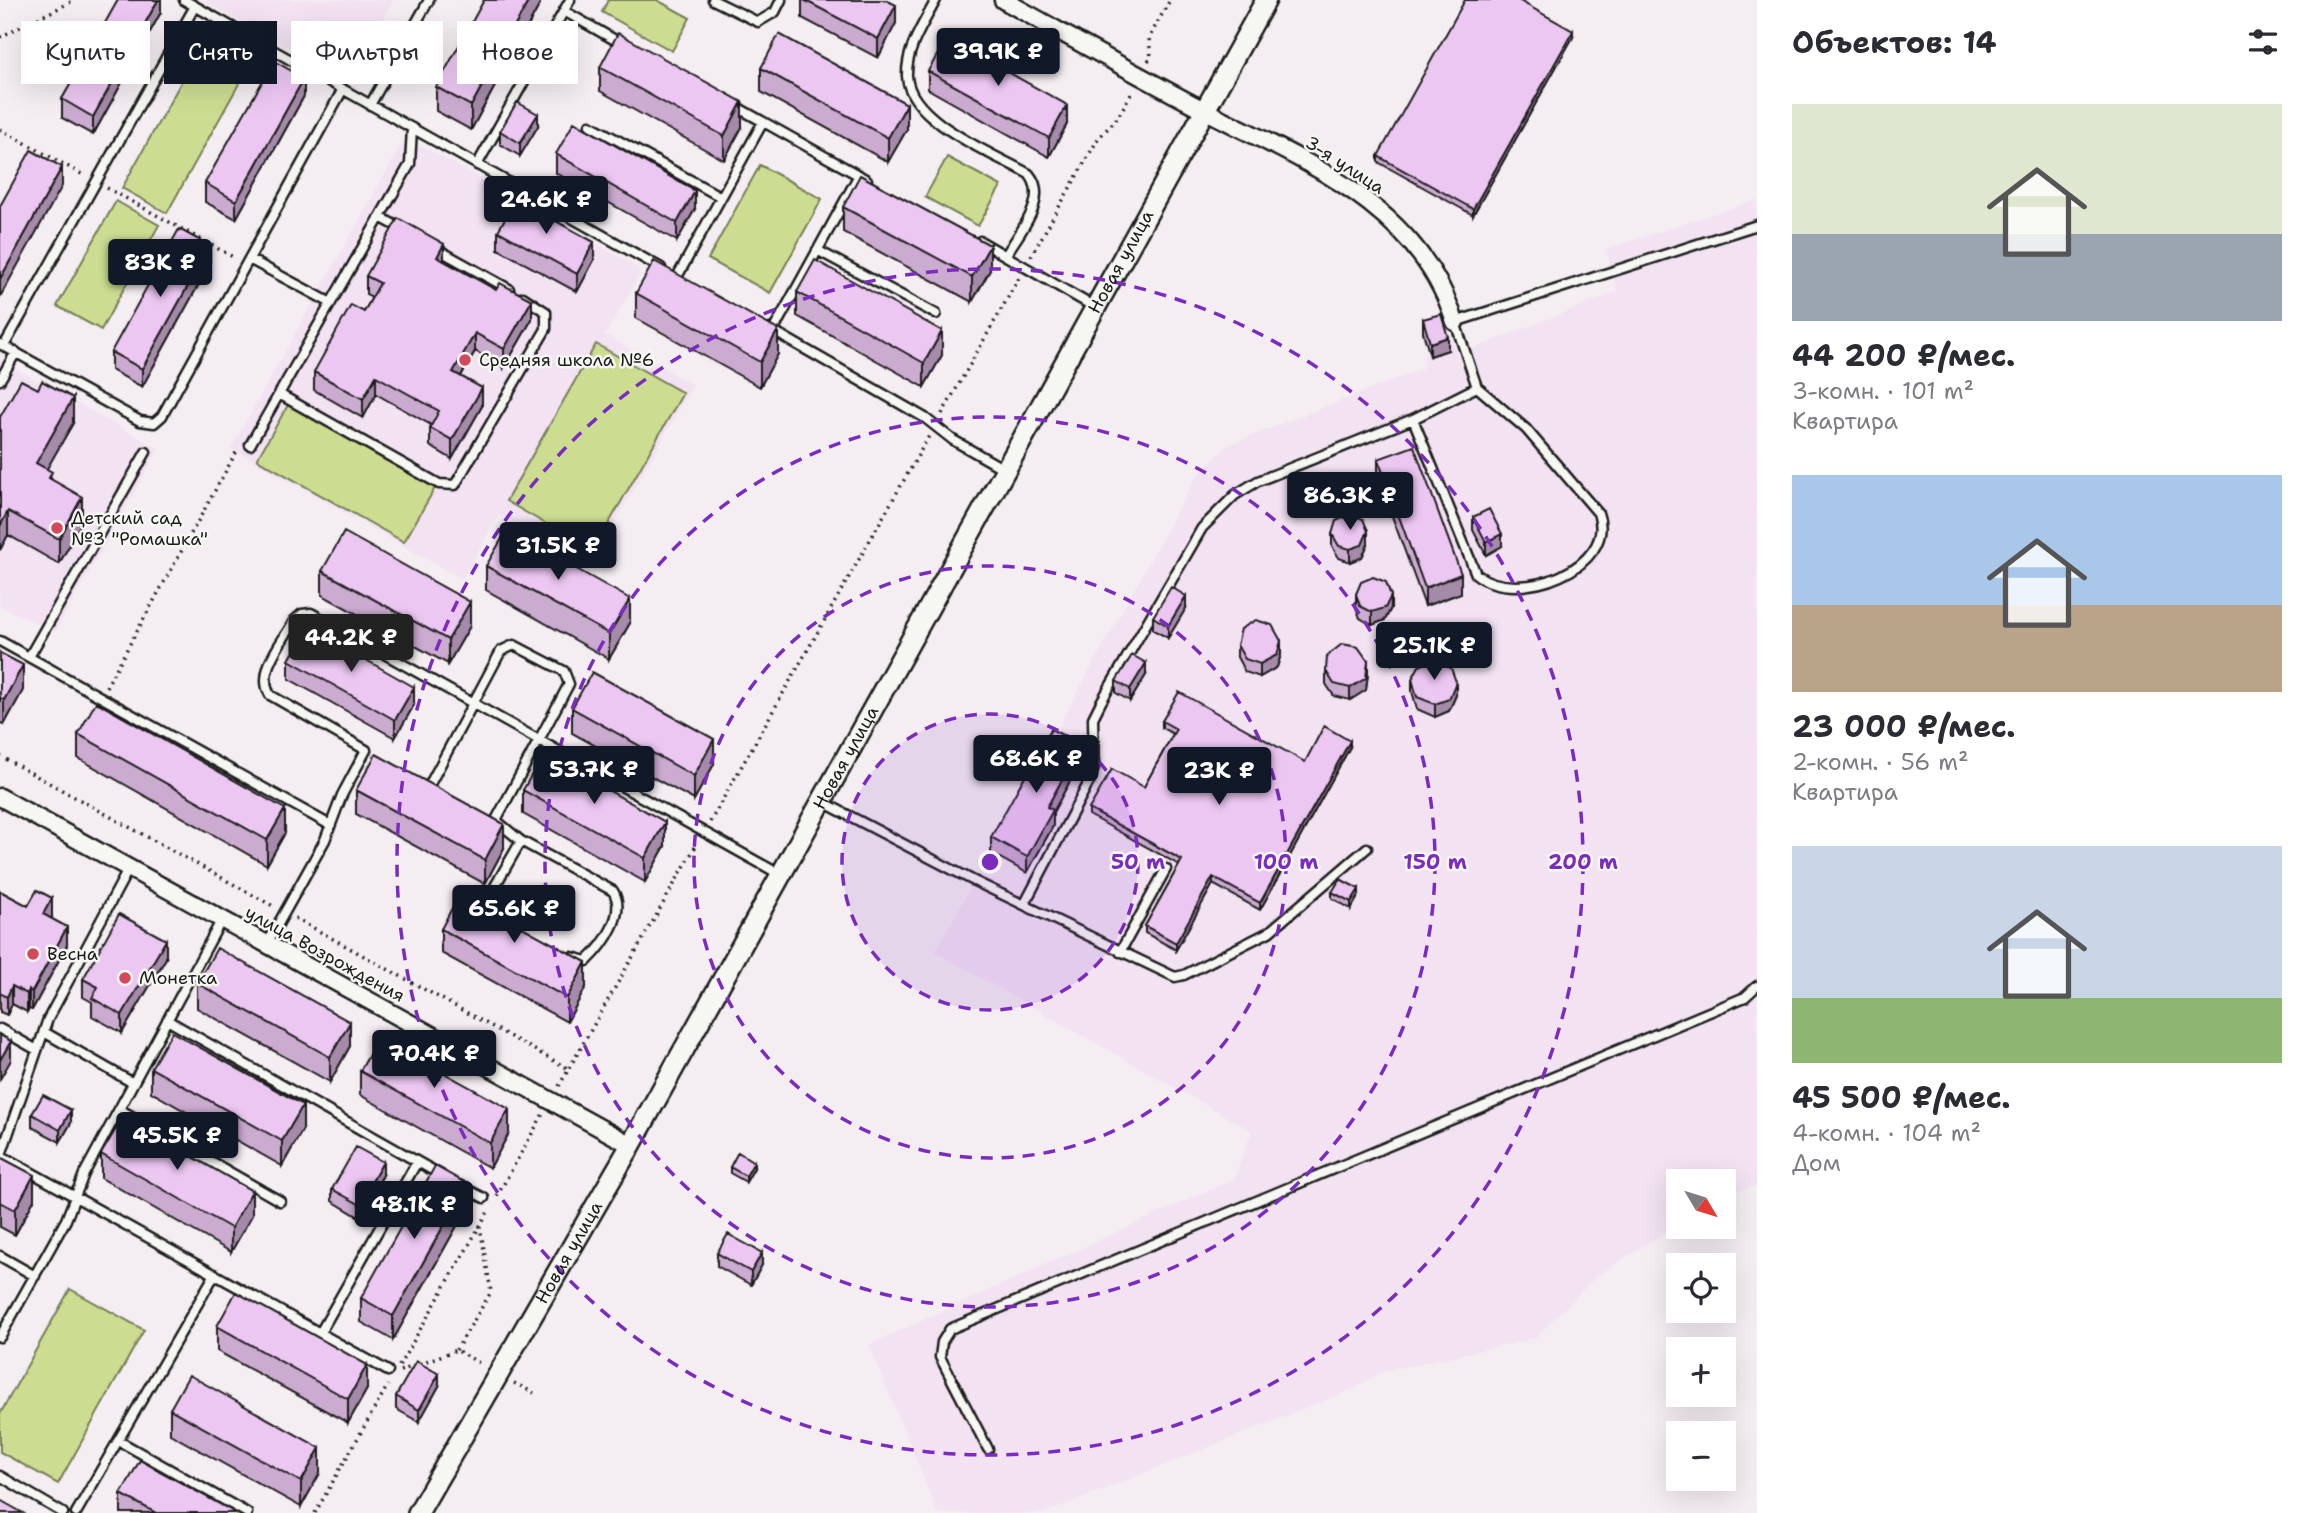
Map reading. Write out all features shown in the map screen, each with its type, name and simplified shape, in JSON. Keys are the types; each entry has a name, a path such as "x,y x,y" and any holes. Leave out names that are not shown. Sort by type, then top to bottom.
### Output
{"street":[{"name":"3-я улица","path":"1003,0 1204,110 1308,161 1363,196 1416,247 1430,266 1455,322"},
{"name":"Новая улица","path":"418,1513 631,1145 1266,0"},
{"name":"улица Возрождения","path":"0,797 631,1145"}],"lane":[{"path":"184,0 689,284"},
{"path":"370,104 429,0"},
{"path":"477,164 570,0"},
{"path":"713,0 749,20 758,22 775,12 781,0"},
{"path":"936,0 912,46 907,76 910,91 928,116 1030,174 1037,183 1039,192 1035,204 1006,255"},
{"path":"195,6 2,345 140,422 154,423 162,416 343,89"},
{"path":"564,11 634,50"},
{"path":"728,102 871,182"},
{"path":"677,277 763,122"},
{"path":"590,125 721,197"},
{"path":"250,445 410,164 412,128"},
{"path":"774,331 859,175"},
{"path":"380,217 414,236"},
{"path":"1413,419 1476,574 1490,584 1524,587 1562,577 1577,565 1600,537 1603,525 1598,513 1526,429 1477,387 1455,322 1757,225"},
{"path":"969,235 1096,308"},
{"path":"279,394 439,484 454,485 548,321 541,306 426,243"},
{"path":"817,250 936,314"},
{"path":"248,262 331,303"},
{"path":"761,324 935,426 953,440 1004,470"},
{"path":"0,380 16,352"},
{"path":"1024,905 1090,780 1094,767 1093,718 1185,553 1202,528 1235,495 1258,481 1413,419 1477,387"},
{"path":"29,657 146,452"},
{"path":"377,756 270,695 265,686 264,676 294,621 302,614 311,613 473,701 781,875"},
{"path":"0,641 330,825"},
{"path":"430,784 501,651 514,645 564,671 569,684 496,820"},
{"path":"267,944 325,840 366,750"},
{"path":"419,779 441,790"},
{"path":"821,801 1165,974 1184,975 1269,932 1367,848"},
{"path":"485,814 521,841 613,891 619,900 619,912 598,951 587,961 565,953"},
{"path":"510,923 488,911 487,900 521,841"},
{"path":"129,868 44,1032 0,1155 388,1371"},
{"path":"1120,952 1166,869"},
{"path":"0,1337 66,1220 119,1109 222,919"},
{"path":"988,1449 940,1357 942,1342 950,1329 1745,997 1757,986"},
{"path":"167,1020 484,1198"},
{"path":"0,1029 37,1050"},
{"path":"44,1032 134,1083"},
{"path":"119,1109 281,1201"},
{"path":"320,1333 417,1162"},
{"path":"0,1256 35,1276"},
{"path":"76,1513 215,1274"},
{"path":"119,1441 247,1513"},
{"path":"0,1476 63,1513"}],"path":[{"path":"0,37 75,0"},
{"path":"480,1225 491,1292 456,1350 395,1373 1098,139 1118,117 1151,57 1149,38 1170,0"},
{"path":"0,129 96,183 248,262"},
{"path":"100,697 238,449 250,445"},
{"path":"456,1350 534,1394"},
{"path":"315,1513 388,1385"}],"shaded area":[{"path":"203,0 393,0 381,21 291,21 291,49 277,41 277,21 241,21"},
{"name":"Средняя школа №6","path":"401,146 424,147 637,267 639,275 605,335 693,385 590,566 499,515 462,579 231,448"},
{"path":"1757,200 1757,1185 1736,1191 1736,1169 1666,1169 1666,1232 1597,1275 1535,1338 1384,1371 1350,1390 1045,1513 938,1513 869,1345 1234,1179 1252,1131 935,952 1196,477 1228,445 1422,369 1427,347 1423,332 1441,326 1445,339 1451,337 1457,355 1617,292 1606,249"},
{"name":"Детский сад №3 \"Ромашка\"","path":"0,360 159,449 55,632 0,606"}],"green space":[{"path":"608,0 657,0 690,18 672,51 602,12"},
{"path":"180,84 239,84 167,213 122,188"},
{"path":"947,157 1001,186 978,226 925,197"},
{"path":"760,165 822,199 770,293 708,259"},
{"path":"116,201 159,225 101,330 57,306"},
{"path":"596,344 683,393 593,551 506,501"},
{"path":"288,405 435,488 404,542 257,459"},
{"path":"70,1289 144,1330 58,1484 0,1452 0,1414"}],"building":[{"path":"118,0 158,0 146,21 106,21"},
{"path":"484,0 529,0 518,21 472,21"},
{"path":"804,0 886,0 896,5 878,39"},
{"path":"1465,0 1518,0 1573,31 1473,209 1378,156"},
{"path":"618,33 742,102 724,136 600,67"},
{"path":"779,34 907,104 888,138 761,68"},
{"path":"947,38 1067,105 1049,138 928,71"},
{"path":"457,49 457,84 483,84 471,106 436,87 438,84 443,84 443,74"},
{"path":"277,63 291,71 291,84 301,84 236,201 205,183 261,84 277,84"},
{"path":"70,84 111,84 93,117 62,99"},
{"path":"517,102 538,114 520,143 500,131"},
{"path":"574,122 695,191 677,223 556,154"},
{"path":"31,150 62,167 0,279 0,206"},
{"path":"860,175 990,245 972,277 843,207"},
{"path":"516,199 594,242 577,274 498,231"},
{"path":"398,218 444,244 437,257 496,290 500,283 532,300 504,349 475,333 453,372 482,388 452,440 430,428 439,411 376,376 363,399 314,372 351,305 364,312 380,283 366,276"},
{"path":"179,229 210,246 142,369 111,352"},
{"path":"815,260 942,331 924,363 797,292"},
{"path":"654,261 778,330 760,362 636,293"},
{"path":"1441,314 1448,337 1430,343 1423,319"},
{"path":"21,380 38,389 42,381 73,398 36,463 52,472 49,478 82,497 59,539 8,511 0,526 0,417"},
{"path":"1414,446 1461,574 1425,588 1378,459"},
{"path":"1489,509 1502,534 1486,542 1473,517"},
{"path":"1351,514 1363,519 1368,531 1362,545 1350,549 1339,546 1332,534 1336,521"},
{"path":"507,530 630,599 609,634 486,566"},
{"path":"344,532 470,602 448,640 322,571"},
{"path":"1373,577 1386,582 1391,596 1385,608 1372,612 1360,606 1356,594 1361,582"},
{"path":"1171,587 1186,596 1168,626 1153,617"},
{"path":"1256,620 1272,625 1281,641 1277,655 1260,664 1245,659 1237,645 1241,629"},
{"path":"308,627 414,687 395,720 289,660"},
{"path":"1342,644 1358,647 1368,661 1366,678 1350,688 1334,684 1326,671 1327,656"},
{"path":"0,653 23,665 4,700 0,698"},
{"path":"1132,655 1146,663 1130,689 1116,681"},
{"path":"1434,660 1451,668 1456,682 1449,699 1435,704 1417,697 1412,679 1419,666"},
{"path":"592,672 714,739 694,776 572,708"},
{"path":"1179,692 1305,762 1324,726 1350,741 1260,903 1213,877 1176,943 1145,926 1182,860 1089,809 1112,769 1144,787 1176,729 1162,721"},
{"path":"96,702 285,809 267,840 78,734"},
{"path":"1051,729 1081,745 1047,807 1053,810 1027,857 991,837"},
{"path":"376,754 504,824 485,860 356,790"},
{"path":"543,754 665,822 645,858 523,790"},
{"path":"1340,879 1359,889 1351,902 1332,892"},
{"path":"37,890 52,898 43,914 67,927 32,992 29,990 27,994 12,986 7,997 0,993 0,891 28,906"},
{"path":"460,893 586,962 567,998 441,929"},
{"name":"Монетка","path":"119,914 166,940 122,1015 92,998 98,987 83,979"},
{"path":"217,948 350,1022 330,1057 197,983"},
{"path":"172,1032 303,1105 282,1141 151,1068"},
{"path":"0,1035 11,1041 0,1060"},
{"path":"379,1037 509,1109 490,1143 360,1071"},
{"path":"43,1095 71,1110 60,1130 32,1114"},
{"path":"123,1117 252,1191 231,1228 101,1154"},
{"path":"356,1147 383,1162 359,1204 332,1189"},
{"path":"738,1152 754,1162 746,1176 730,1167"},
{"path":"0,1157 34,1175 15,1210 0,1202"},
{"path":"435,1166 467,1184 393,1316 361,1298"},
{"path":"728,1234 762,1253 751,1272 717,1253"},
{"path":"236,1292 367,1365 348,1399 217,1326"},
{"path":"416,1361 439,1374 419,1410 396,1396"},
{"path":"189,1375 320,1448 301,1482 170,1409"},
{"path":"140,1460 236,1513 156,1513 121,1494"},
{"path":"0,1500 23,1513 0,1513"}],"place":[{"name":"Средняя школа №6","path":"465,360"},
{"name":"Детский сад №3 \"Ромашка\"","path":"57,528"},
{"name":"Весна","path":"33,954"},
{"name":"Монетка","path":"125,978"}]}
